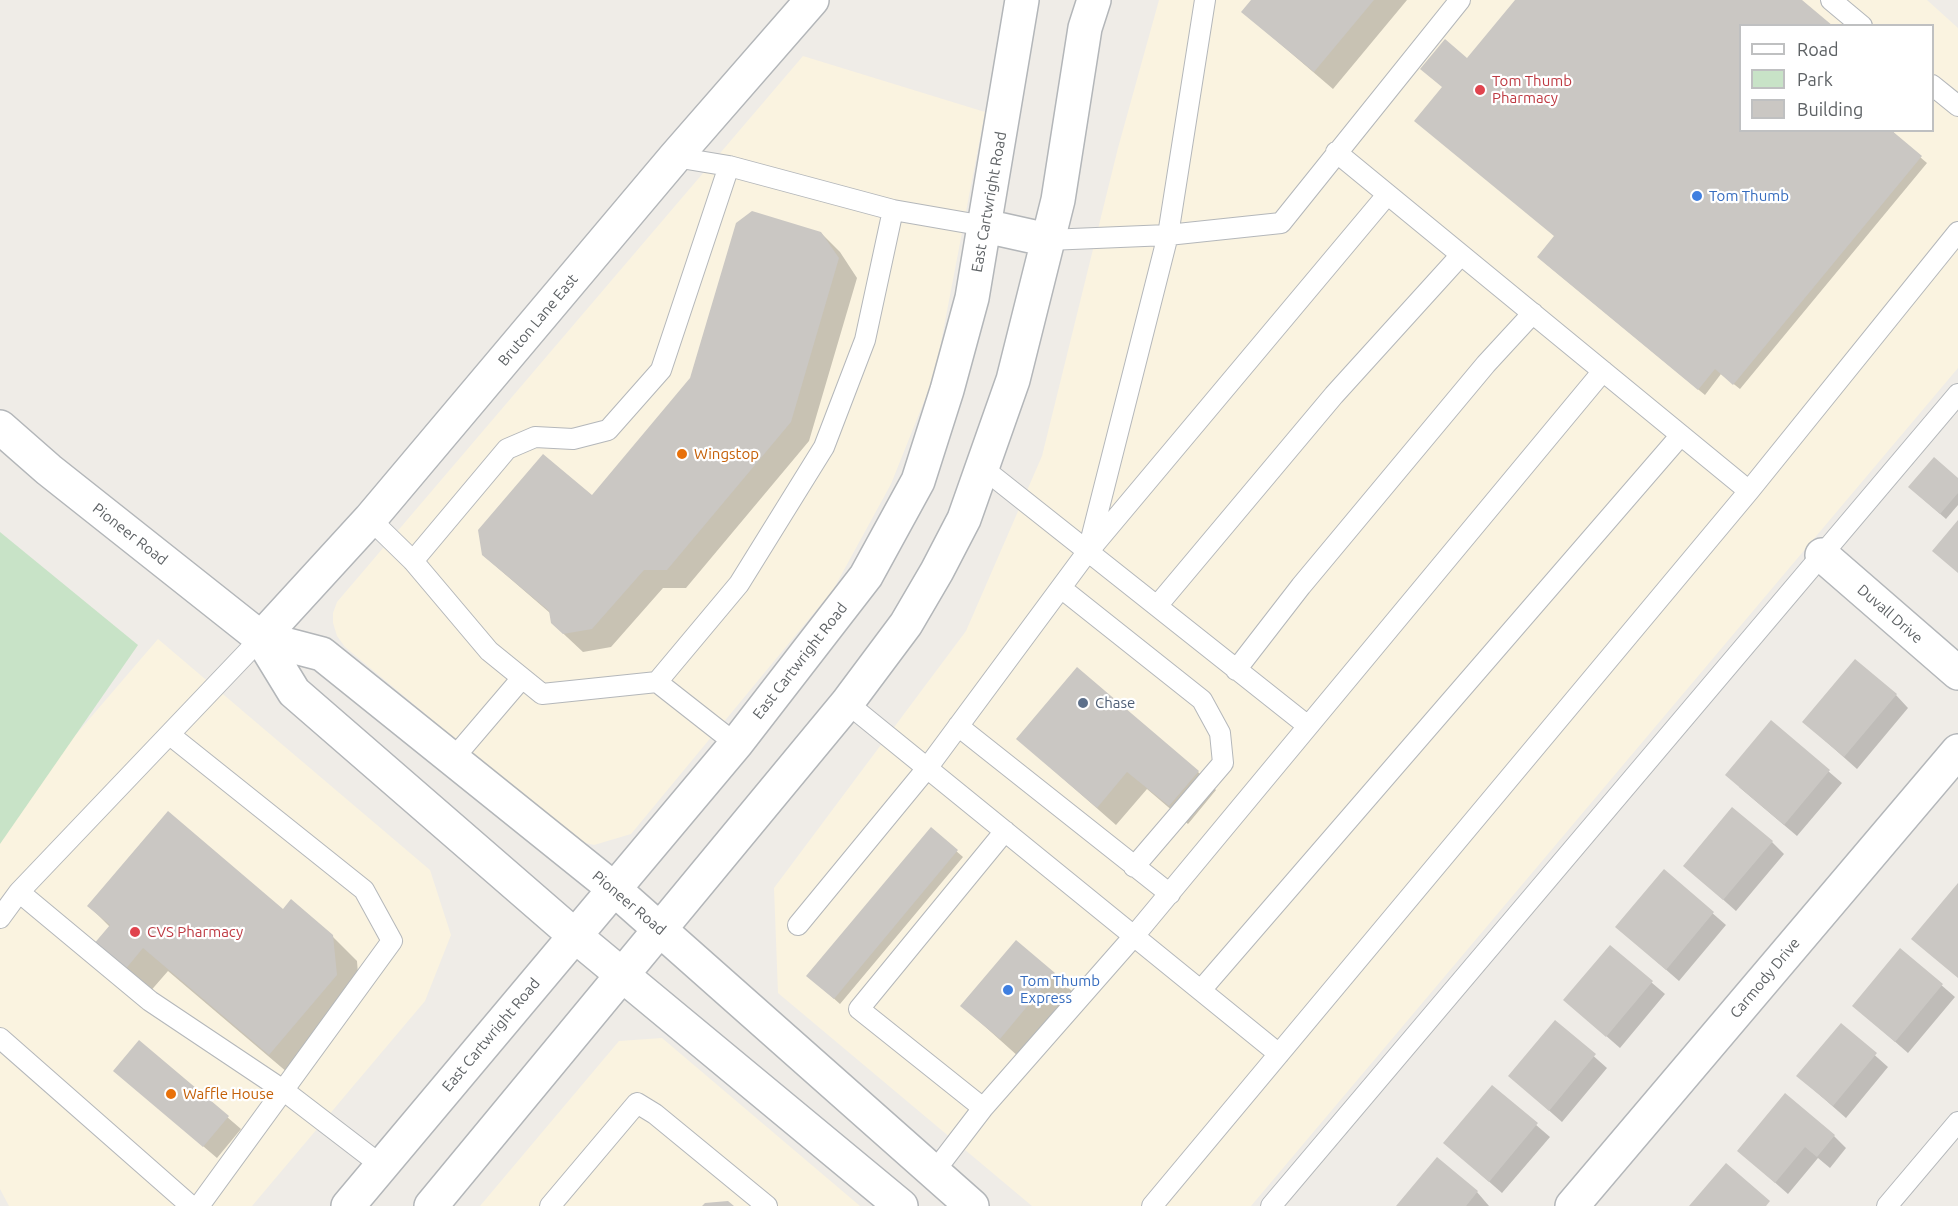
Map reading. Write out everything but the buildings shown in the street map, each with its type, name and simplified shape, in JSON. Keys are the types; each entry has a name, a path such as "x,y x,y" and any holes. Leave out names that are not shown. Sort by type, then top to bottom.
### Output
{"main road":[{"name":"Bruton Lane East","path":"261,638 370,519 675,157 812,0"},
{"name":"East Cartwright Road","path":"348,1206 736,744 866,576 918,481 947,390 972,298 1022,0"},
{"path":"431,1206 847,703 906,624 937,571 964,519 984,469 1013,380 1058,200 1085,28 1094,0"},
{"path":"985,226 1048,240"},
{"name":"Pioneer Road","path":"0,427 49,470 261,638 294,692 574,935 902,1206"},
{"name":"Duvall Drive","path":"1822,555 1958,673"},
{"name":"Pioneer Road","path":"261,638 322,654 613,888 972,1206"},
{"name":"Carmody Drive","path":"1572,1206 1958,751"}],"lane":[{"path":"1088,551 1168,235 1205,0"},
{"path":"1048,240 1168,235 1281,223 1460,0"},
{"path":"1831,0 1860,24"},
{"path":"1934,87 1958,106"},
{"path":"1336,152 1749,491"},
{"path":"675,157 729,166 893,210 985,226"},
{"path":"413,561 507,449 535,437 573,439 608,430 661,370 729,166"},
{"path":"798,925 928,767 1088,551 1387,195"},
{"path":"657,682 739,584 824,447 865,340 893,210"},
{"path":"1152,1206 1749,491 1958,232"},
{"path":"1157,606 1334,395 1461,255"},
{"path":"1236,670 1301,585 1486,364 1533,313"},
{"path":"934,1172 983,1108 1170,894 1603,371"},
{"path":"1271,1206 1958,394"},
{"path":"1201,990 1681,435"},
{"path":"984,469 1308,726"},
{"path":"370,519 413,561 489,651 542,694 657,682 736,744"},
{"path":"1061,588 1202,700 1220,733 1223,763 1134,867"},
{"path":"0,918 19,892 261,638"},
{"path":"453,760 522,678"},
{"path":"847,703 1279,1054"},
{"path":"958,726 1170,894"},
{"path":"170,735 364,890 392,941 199,1206"},
{"path":"983,1108 859,1009 1005,831"},
{"path":"19,892 150,1001 284,1090 382,1166"},
{"path":"0,1038 191,1206"},
{"path":"550,1206 637,1103 656,1114 767,1206"},
{"path":"1887,1206 1958,1122"}],"shaded area":[{"path":"1159,0 1927,0 1958,28 1958,368 1251,1206 1032,1206 778,993 774,888 966,631 1042,456 1118,148"},
{"path":"803,56 985,112 935,374 891,484 833,590 631,834 594,845 578,841 345,647 337,636 333,613 337,602"},
{"path":"158,639 430,870 451,935 425,1001 252,1206 9,1206 0,1189 0,823"},
{"path":"662,1038 860,1206 480,1206 619,1041"}],"green space":[{"path":"0,532 138,645 0,844"}],"place":[{"name":"Tom Thumb Pharmacy","path":"1480,90"},
{"name":"Tom Thumb","path":"1697,196"},
{"name":"Wingstop","path":"682,454"},
{"name":"Chase","path":"1083,703"},
{"name":"CVS Pharmacy","path":"135,932"},
{"name":"Tom Thumb Express","path":"1008,990"},
{"name":"Waffle House","path":"171,1094"}]}
